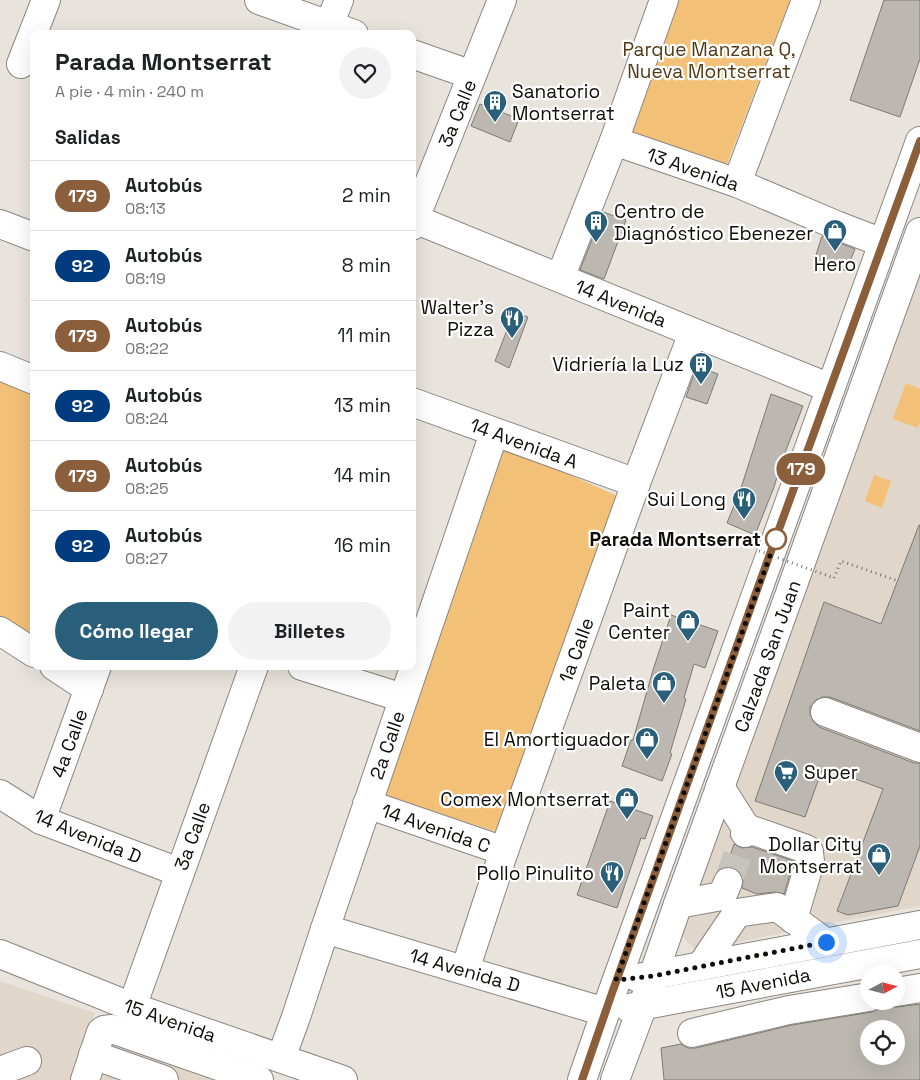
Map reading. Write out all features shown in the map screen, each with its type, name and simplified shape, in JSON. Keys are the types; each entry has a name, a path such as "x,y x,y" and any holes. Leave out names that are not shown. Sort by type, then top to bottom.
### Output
{"street":[{"path":"33,30 46,0"},
{"path":"259,0 342,29 339,0"},
{"name":"3a Calle","path":"416,214 502,0"},
{"path":"560,278 614,141 664,0"},
{"path":"738,183 806,0"},
{"path":"18,63 30,36"},
{"path":"416,55 472,76"},
{"name":"13 Avenida","path":"614,141 738,183 883,243"},
{"name":"Calzada San Juan","path":"582,1080 616,980 920,141"},
{"name":"14 Avenida","path":"416,222 560,278 830,388"},
{"path":"0,224 30,235"},
{"name":"Calzada San Juan","path":"615,1080 917,248"},
{"name":"1a Calle","path":"465,970 504,851 636,483 693,333"},
{"path":"0,366 30,378"},
{"name":"14 Avenida A","path":"416,403 636,483"},
{"name":"2a Calle","path":"416,660 494,432"},
{"path":"0,631 30,650"},
{"path":"68,670 93,677"},
{"name":"3a Calle","path":"132,1007 253,670"},
{"path":"315,670 403,698"},
{"name":"2a Calle","path":"281,1058 413,670"},
{"name":"4a Calle","path":"41,820 93,677"},
{"path":"825,712 920,748"},
{"path":"720,787 746,830 806,849 808,852 810,862 793,919"},
{"name":"14 Avenida D","path":"0,794 41,820 179,872"},
{"name":"14 Avenida C","path":"367,804 504,851"},
{"path":"678,904 729,897 777,907 826,942"},
{"path":"701,966 729,897"},
{"name":"15 Avenida","path":"616,980 653,976 920,925"},
{"name":"14 Avenida D","path":"325,929 605,1012"},
{"name":"15 Avenida","path":"0,954 132,1007 343,1080"},
{"name":"15 Avenida","path":"605,1012 920,954"},
{"path":"783,979 789,1010"},
{"path":"905,990 920,988"},
{"path":"692,1033 789,1010 860,998"},
{"path":"85,1080 97,1043 104,1030 112,1029 259,1080"},
{"path":"97,1043 164,1080"},
{"path":"0,1071 27,1061"}],"path":[{"path":"759,551 834,578 841,561 898,581"}],"shaded area":[{"path":"920,269 920,906 696,950 680,934"},
{"path":"0,981 95,1013 90,1031 238,1080 0,1080"}],"green space":[{"name":"Parque Manzana Q, Nueva Montserrat","path":"673,0 790,0 722,177 621,139"},
{"path":"0,374 30,386 30,641 0,622"},
{"path":"906,383 920,389 920,422 918,428 893,419"},
{"path":"502,445 620,497 497,832 386,796"},
{"path":"874,475 891,481 882,508 865,501"}],"building":[{"path":"884,0 920,0 920,59 900,117 850,100"},
{"name":"Sanatorio Montserrat","path":"480,104 519,119 510,142 471,126"},
{"name":"Centro de Diagnóstico Ebenezer","path":"603,212 626,220 604,279 580,270"},
{"name":"Hero","path":"822,236 855,249 846,271 815,258"},
{"name":"Walter's Pizza","path":"514,312 528,317 509,368 495,361"},
{"name":"Vidriería la Luz","path":"704,369 718,374 707,404 686,397 694,374"},
{"path":"771,394 803,406 755,535 727,523 741,488"},
{"path":"919,525 920,731 830,697 816,700 810,707 813,721 819,727 914,763 920,763 920,846 898,906 848,915 837,911 883,789 823,767 805,817 755,801 824,602 881,624"},
{"path":"671,615 718,631 705,668 694,664 670,753 672,754 662,781 622,766 631,740 633,740"},
{"path":"610,801 653,816 645,839 641,838 617,908 577,895"},
{"path":"734,844 742,848 752,847 794,861 784,894 775,892 757,894 742,888 743,880 740,872 734,868 726,867"},
{"path":"920,1004 920,1080 664,1080 661,1048 681,1044 688,1048 696,1048 792,1025 876,1010 905,1010 905,1006"}],"tunnel":[{"path":"728,882 745,833"}],"bus line":[{"name":"179","path":"582,1080 920,141"}],"place":[{"name":"Sanatorio Montserrat","path":"495,123"},
{"name":"Centro de Diagnóstico Ebenezer","path":"596,243"},
{"name":"Hero","path":"835,252"},
{"name":"Walter's Pizza","path":"512,339"},
{"name":"Vidriería la Luz","path":"701,385"},
{"name":"Sui Long","path":"744,520"},
{"name":"Parada Montserrat","path":"776,539"},
{"name":"Paint Center","path":"688,642"},
{"name":"Paleta","path":"664,704"},
{"name":"El Amortiguador","path":"647,760"},
{"name":"Super","path":"786,793"},
{"name":"Comex Montserrat","path":"627,820"},
{"name":"Dollar City Montserrat","path":"879,876"},
{"name":"Pollo Pinulito","path":"612,894"}],"route":[{"path":"776,539 616,980 653,976 826,942"}]}
